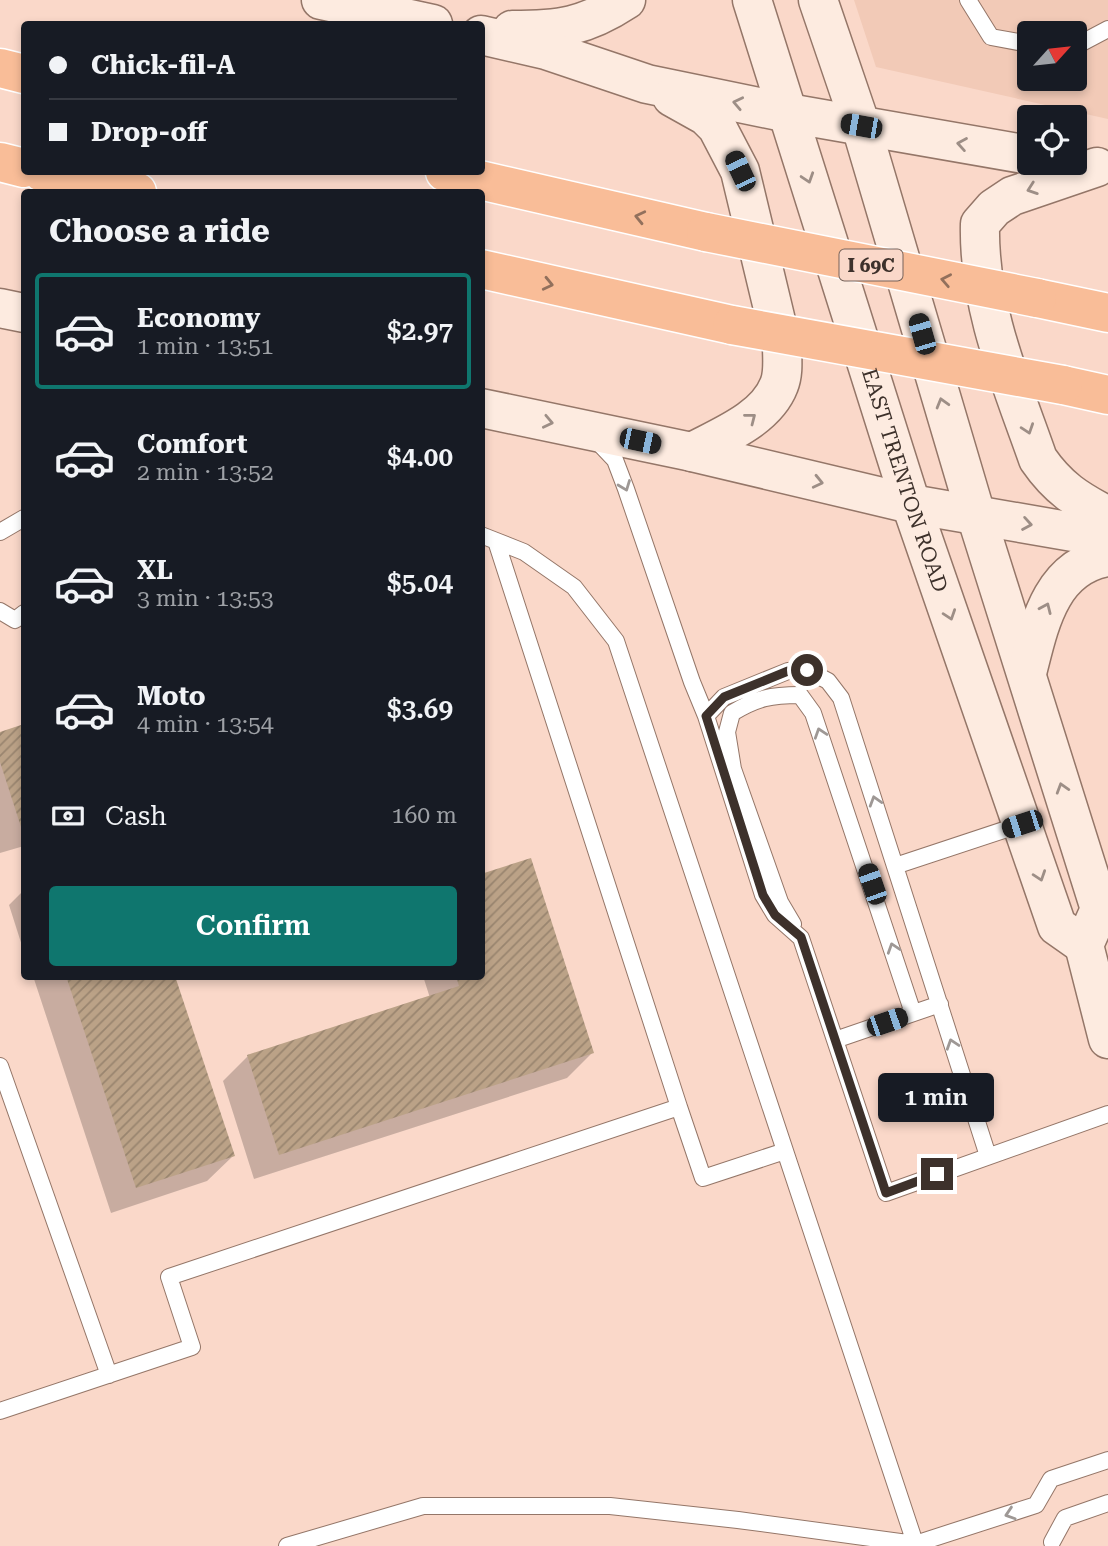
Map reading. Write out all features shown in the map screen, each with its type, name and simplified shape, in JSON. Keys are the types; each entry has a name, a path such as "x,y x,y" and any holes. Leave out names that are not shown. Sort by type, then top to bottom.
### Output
{"highway":[{"path":"0,68 21,73"},
{"path":"0,162 21,166"},
{"path":"56,175 122,189"},
{"name":"I 69C","path":"458,175 706,232 1108,313"},
{"path":"485,270 732,325 1108,395"}],"main road":[{"path":"321,0 419,21"},
{"path":"485,33 554,30 587,21 625,0"},
{"name":"EAST TRENTON ROAD","path":"752,0 911,504 1057,926 1084,945"},
{"path":"818,0 861,126 976,515 1100,909 1084,945 1108,1039"},
{"path":"485,34 546,50 647,84 788,113 1017,153"},
{"path":"647,84 706,116 717,127 727,145 740,171 782,346 783,367 780,384 771,399 741,426 692,452"},
{"path":"1092,166 1004,200 980,224 979,253 990,322 1038,459 1051,479 1068,493 1108,516"},
{"path":"0,308 21,312"},
{"path":"485,409 692,452 911,504 1108,538"},
{"path":"1027,673 1044,612 1059,586 1072,571 1108,557"}],"lane":[{"path":"975,2 991,37 1017,42"},
{"path":"1087,40 1108,29"},
{"path":"587,430 615,460 706,716 763,895 775,915 801,937"},
{"path":"0,533 21,521"},
{"path":"489,538 703,1178 785,1151"},
{"path":"489,538 524,552 574,587 616,641 916,1545"},
{"path":"0,611 15,620 21,615"},
{"path":"706,716 724,697 788,671 807,670 828,681 841,698 988,1156"},
{"path":"914,1013 813,713 800,695 773,695 749,703 732,713 727,732 733,769 780,902 801,937 886,1193 1108,1114"},
{"path":"895,866 1022,824"},
{"path":"835,1040 940,1004"},
{"path":"0,1066 109,1375"},
{"path":"0,1411 192,1347 169,1277 678,1107"},
{"path":"287,1546 423,1506 610,1506 738,1520 916,1545 1036,1505 1051,1479 1108,1460"},
{"path":"1036,1505 1065,1518 1108,1503"},
{"path":"1052,1544 1065,1518"}],"shaded area":[{"path":"854,0 1108,0 1108,119 1087,114 1087,105 1046,105 876,67"}],"building":[{"path":"21,725 21,827 0,762 0,732"},
{"path":"531,858 594,1053 279,1155 247,1055 459,986 457,980 485,980 485,873"},
{"path":"67,980 176,980 235,1156 136,1188"}],"route":[{"path":"807,670 788,671 724,697 706,716 763,895 775,915 801,937 886,1193 937,1174"}]}
